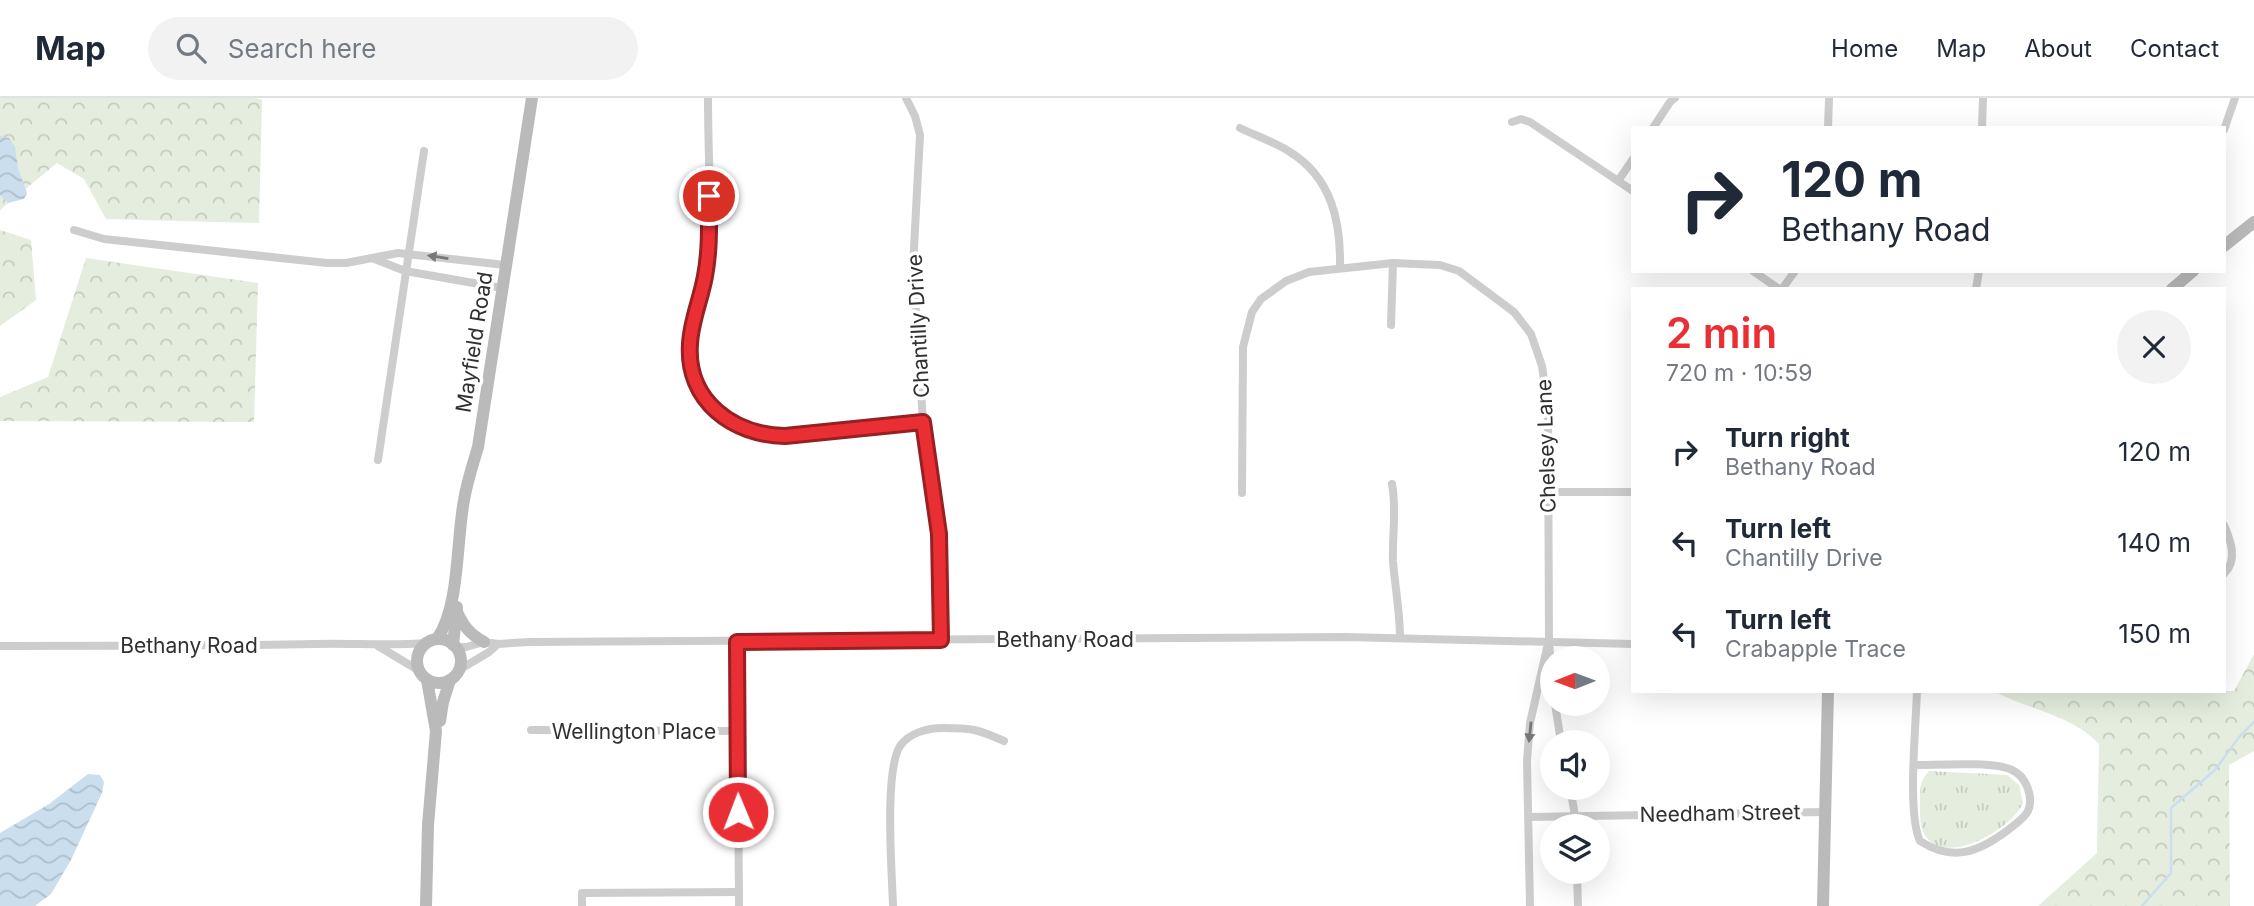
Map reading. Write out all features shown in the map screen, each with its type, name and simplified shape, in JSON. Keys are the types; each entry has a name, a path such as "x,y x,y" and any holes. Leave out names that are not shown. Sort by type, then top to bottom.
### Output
{"street":[{"name":"Mayfield Road","path":"432,641 446,627 454,591 464,498 478,447 531,98"},
{"path":"708,98 709,245 705,278 691,329 689,348 693,372 702,394 714,410 730,423 767,436 923,422"},
{"name":"Chantilly Drive","path":"906,98 920,135 913,267 923,422 939,534 941,640"},
{"path":"1654,126 1675,98"},
{"path":"1828,126 1829,98"},
{"path":"1982,126 1983,98"},
{"path":"2225,126 2235,98"},
{"path":"1513,122 1530,122 1631,190"},
{"path":"1240,128 1291,152 1325,188 1332,201 1339,227 1340,268"},
{"path":"378,460 424,151"},
{"path":"1618,181 1631,162"},
{"path":"2226,240 2254,222"},
{"path":"74,230 104,239 327,263 346,263 398,253 505,265"},
{"path":"372,258 405,271 502,288"},
{"path":"1391,325 1393,263"},
{"name":"Chelsey Lane","path":"1242,494 1243,347 1252,312 1261,299 1286,281 1309,272 1393,263 1440,265 1459,271 1503,302 1523,323 1536,348 1545,380 1548,408 1549,641"},
{"path":"1756,273 1777,287"},
{"path":"1782,287 1793,273"},
{"path":"2174,287 2191,273"},
{"path":"1392,484 1396,504 1393,561 1401,638"},
{"path":"1549,492 1631,492"},
{"path":"2226,531 2233,554 2230,568 2226,572"},
{"name":"Mayfield Road","path":"454,591 458,595 454,646"},
{"path":"436,731 440,724 443,702 454,675 461,658 454,646 447,641 432,641 418,653 418,670 427,680 438,684 454,675 489,652 491,643 474,636 465,628 457,611"},
{"name":"Bethany Road","path":"454,646 543,642 1401,638 1631,644"},
{"name":"Bethany Road","path":"0,646 340,643 378,646 432,641"},
{"path":"1549,641 1549,646"},
{"path":"1530,906 1527,761 1530,723 1549,641"},
{"path":"737,642 739,906"},
{"name":"Bethany Road","path":"378,646 418,670"},
{"path":"426,906 428,825 436,731 427,680"},
{"path":"1823,906 1828,693"},
{"path":"1829,715 1834,693"},
{"path":"1915,765 1993,766 2012,770 2021,777 2029,793 2027,812 2021,820 1978,850 1961,853 1938,851 1920,841 1914,823 1915,765 1917,693"},
{"path":"892,906 890,820 894,764 902,744 916,733 930,729 977,729 1004,741"},
{"name":"Wellington Place","path":"531,730 737,731"},
{"name":"Needham Street","path":"1610,815 1826,811"},
{"name":"Needham Street","path":"1529,817 1540,817"},
{"path":"1577,884 1578,906"},
{"path":"582,906 582,893 739,892"}],"green space":[{"path":"0,98 262,100 259,223 106,219 84,179 57,163 0,210"},
{"path":"0,230 31,240 36,300 0,326"},
{"path":"86,258 258,283 254,422 0,421 0,397 48,377"},
{"path":"2254,654 2254,751 2229,765 2230,906 2038,906 2097,853 2099,744 2076,726 1998,693 2234,691"},
{"path":"1929,771 2007,775 2019,785 2023,803 2007,823 1979,840 1964,846 1937,846 1924,834 1921,820 1920,789"}],"water":[{"path":"0,136 9,138 15,147 18,168 27,193 24,199 8,203 0,195"},
{"path":"88,774 100,775 104,782 102,793 71,860 51,894 35,906 0,906 0,833 49,804"}],"waterway":[{"path":"2142,906 2171,873 2171,808 2215,770 2239,737 2254,722"}],"route":[{"path":"709,196 709,245 705,278 691,329 689,348 693,372 702,394 714,410 730,423 767,436 923,422 939,534 941,640 737,642 738,812"}]}
